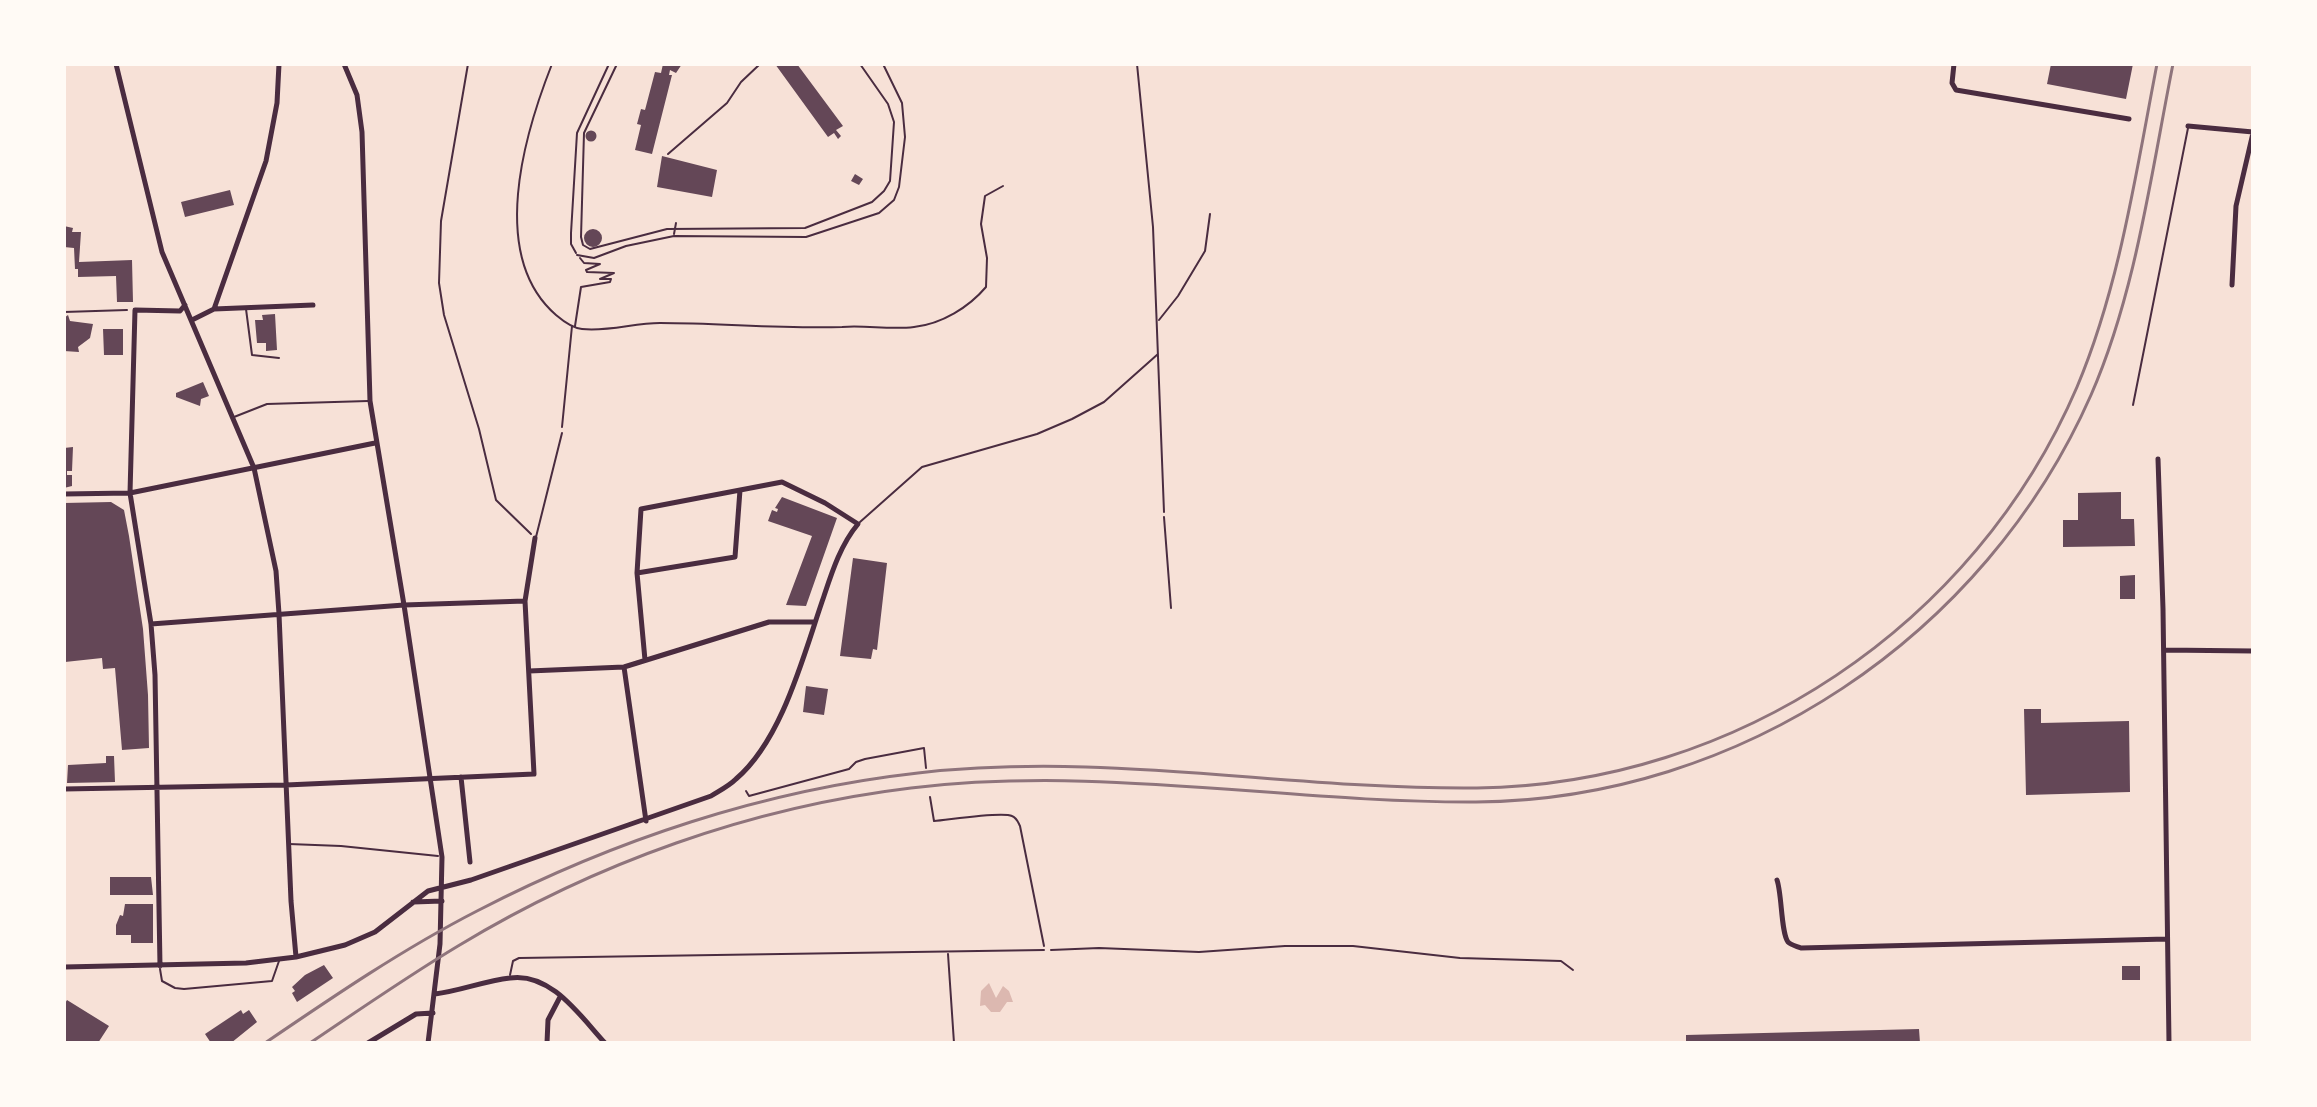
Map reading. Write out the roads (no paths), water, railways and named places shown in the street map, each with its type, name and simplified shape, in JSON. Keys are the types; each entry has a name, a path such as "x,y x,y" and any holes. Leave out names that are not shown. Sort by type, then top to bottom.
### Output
{"street":[{"path":"116,64 162,252 254,468 276,571 296,957"},
{"path":"214,309 266,161 277,103 279,64"},
{"path":"344,64 357,95 362,132 370,401 375,443 404,605 442,857 436,984 428,1043"},
{"path":"1954,64 1952,83 1956,90 2129,119"},
{"path":"2188,126 2253,133 2236,206 2232,285"},
{"path":"160,966 155,675 151,624 130,493 135,310 180,311 185,305"},
{"path":"192,320 214,309 313,305"},
{"path":"64,494 130,493 375,443"},
{"path":"2158,459 2164,650 2169,1043"},
{"path":"64,967 246,963 296,957 345,945 384,926 428,891 471,880 711,796 738,778 781,717 848,535 858,524 786,483 775,482 641,509 637,573 645,660"},
{"path":"637,573 735,557 740,489"},
{"path":"64,789 286,785 534,774 525,601 535,538"},
{"path":"151,624 404,605 525,601"},
{"path":"529,671 624,667 769,622 815,622"},
{"path":"2164,650 2253,651"},
{"path":"624,667 646,821"},
{"path":"461,777 470,862"},
{"path":"1777,880 1785,935 1788,941 1801,948 2167,939"},
{"path":"412,902 442,901"},
{"path":"435,994 510,978 532,979 548,985 605,1043"},
{"path":"547,1043 548,1020 560,997"},
{"path":"368,1043 416,1014 433,1013"}],"lane":[{"path":"668,154 727,103 741,82 760,64"},
{"path":"1137,64 1159,321 1164,512"},
{"path":"2133,405 2188,126"},
{"path":"1159,321 1205,251 1210,214"},
{"path":"246,309 252,355 279,358"},
{"path":"858,524 922,467 1037,434 1072,419 1104,402 1159,353"},
{"path":"234,417 267,404 370,401"},
{"path":"535,538 562,433"},
{"path":"64,708 64,730"},
{"path":"288,844 341,846 442,857"},
{"path":"510,978 510,967 519,958 1044,950"},
{"path":"948,952 954,1043"},
{"path":"160,966 162,981 184,989 272,981 279,960"}],"railway":[{"path":"265,1043 422,941 529,885 636,841 692,822 804,792 918,773 988,767 1058,766 1407,787 1477,788 1573,780 1666,758 1754,723 1836,676 1911,618 1977,550 2033,472 2077,387 2105,309 2125,228 2157,64"},
{"path":"310,1043 458,946 564,889 676,843 792,809 911,788 982,782 1053,781 1405,801 1476,802 1574,794 1669,771 1759,736 1843,688 1919,629 1987,560 2045,482 2091,395 2120,315 2141,232 2173,64"}]}
